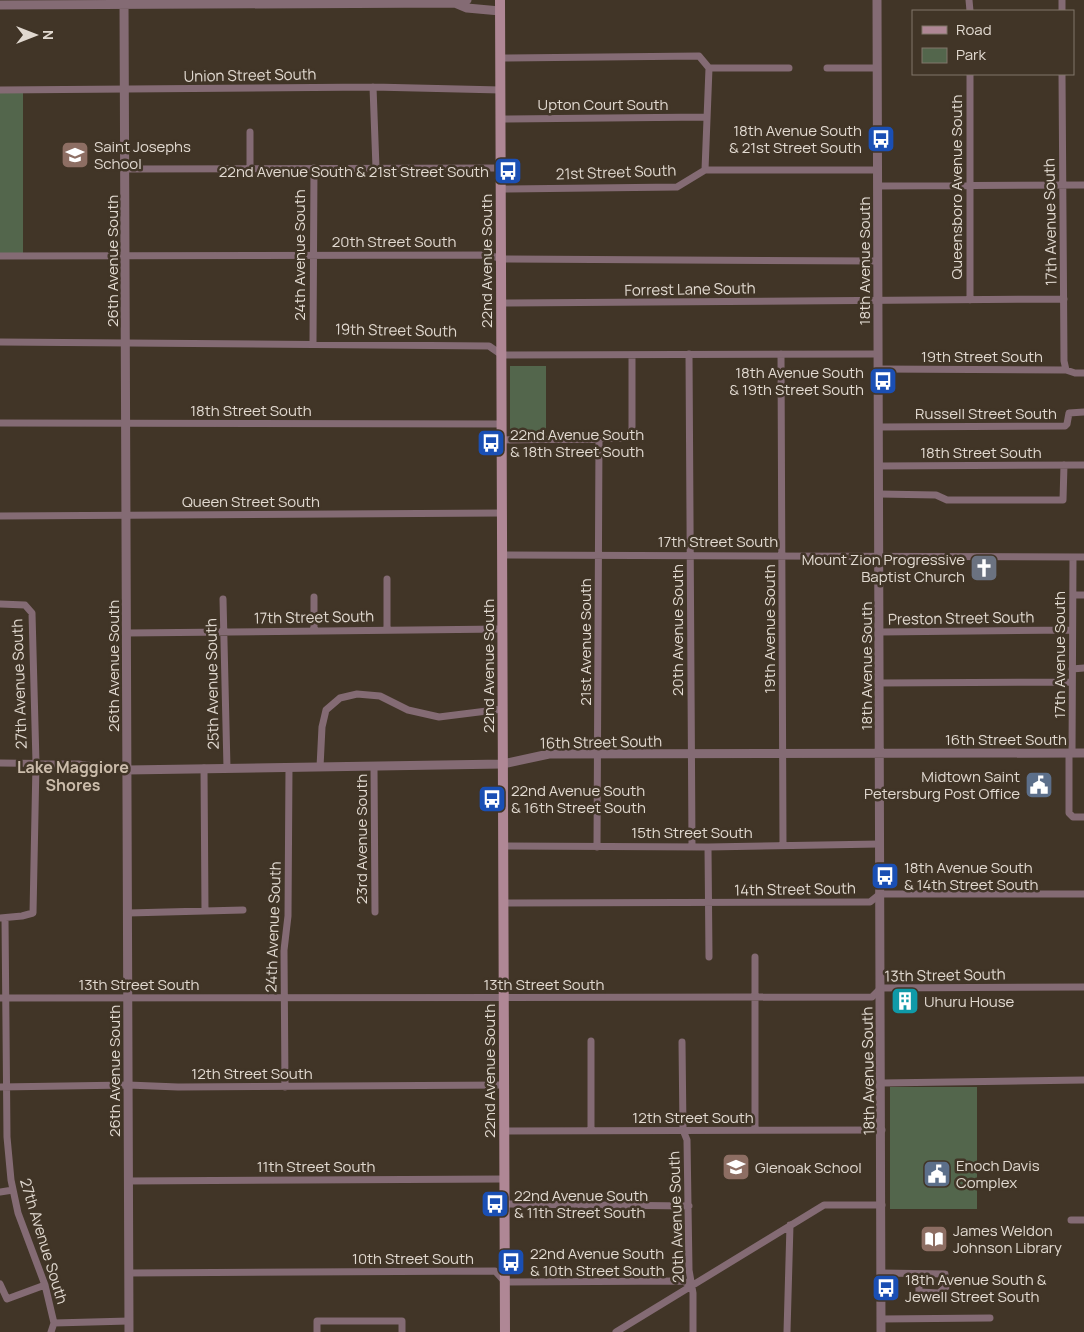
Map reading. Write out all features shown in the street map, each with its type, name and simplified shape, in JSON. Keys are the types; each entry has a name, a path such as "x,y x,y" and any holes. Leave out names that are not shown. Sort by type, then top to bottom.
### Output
{"main road":[{"name":"22nd Avenue South","path":"500,0 505,1332"}],"street":[{"path":"0,5 51,2 405,1 455,3 467,0"},
{"name":"18th Avenue South","path":"877,0 882,1083 881,1332"},
{"name":"26th Avenue South","path":"124,2 129,1332"},
{"path":"455,3 467,8 500,11"},
{"path":"501,58 699,56 709,68 705,170 878,170"},
{"path":"709,68 789,68"},
{"path":"827,68 877,68"},
{"name":"Queensboro Avenue South","path":"970,75 970,300"},
{"name":"17th Avenue South","path":"1062,75 1066,370"},
{"path":"373,87 376,168"},
{"name":"Union Street South","path":"0,90 373,87 501,90"},
{"name":"Upton Court South","path":"501,119 706,117"},
{"path":"250,132 250,168"},
{"name":"24th Avenue South","path":"313,343 314,168"},
{"path":"125,169 501,168"},
{"name":"21st Street South","path":"501,189 676,187 705,170"},
{"path":"878,186 1084,185"},
{"name":"20th Street South","path":"0,256 490,255 501,259 878,261"},
{"path":"878,300 1064,299"},
{"name":"Forrest Lane South","path":"502,303 604,304 878,300"},
{"name":"19th Street South","path":"0,342 313,343 489,346 502,355 878,354"},
{"name":"20th Avenue South","path":"689,354 692,846"},
{"name":"19th Avenue South","path":"781,354 783,844"},
{"path":"502,440 625,438 632,433 632,355"},
{"name":"19th Street South","path":"878,369 1066,370 1084,373"},
{"name":"Russell Street South","path":"879,427 1065,426 1068,424 1070,414 1084,412"},
{"name":"18th Street South","path":"0,424 502,424"},
{"name":"21st Avenue South","path":"597,847 599,438"},
{"path":"879,494 936,495 947,500 1064,500 1064,465"},
{"name":"18th Street South","path":"879,466 1084,465"},
{"name":"Queen Street South","path":"0,516 502,513"},
{"name":"17th Street South","path":"502,556 1084,557"},
{"name":"17th Avenue South","path":"1073,557 1070,813 1075,817 1084,817"},
{"path":"387,580 387,630"},
{"path":"1073,596 1084,595"},
{"path":"314,597 314,631"},
{"name":"25th Avenue South","path":"223,600 228,768"},
{"name":"27th Avenue South","path":"0,604 25,605 32,613 33,619 36,763 33,913 3,918 3,1087 13,1190 18,1213 45,1285 54,1323 51,1332"},
{"name":"17th Street South","path":"127,633 503,629"},
{"name":"Preston Street South","path":"880,632 1072,630"},
{"path":"1072,669 1084,668"},
{"path":"880,683 1072,682"},
{"path":"320,767 322,727 326,710 340,698 357,694 380,696 408,710 439,717 503,709"},
{"name":"16th Street South","path":"0,763 78,764 127,770 503,764 549,754 1084,753"},
{"name":"23rd Avenue South","path":"374,766 375,912"},
{"name":"24th Avenue South","path":"285,1086 284,950 288,916 289,767"},
{"name":"25th Avenue South","path":"204,768 205,910"},
{"name":"15th Street South","path":"503,846 708,847 783,844 880,844"},
{"path":"708,847 709,956"},
{"name":"14th Street South","path":"504,903 870,902 880,894 1084,894"},
{"path":"128,913 243,910"},
{"path":"755,957 755,1130"},
{"name":"13th Street South","path":"3,998 872,997 881,988 1084,987"},
{"path":"590,1041 591,1131"},
{"name":"20th Avenue South","path":"682,1042 682,1130 687,1140 693,1332"},
{"path":"882,1083 1084,1080"},
{"name":"12th Street South","path":"3,1087 128,1085 504,1085"},
{"name":"12th Street South","path":"504,1131 882,1130"},
{"name":"11th Street South","path":"128,1181 504,1179"},
{"path":"0,1192 13,1190"},
{"path":"504,1204 688,1206"},
{"path":"616,1332 824,1205 882,1205"},
{"path":"1071,1220 1084,1220"},
{"path":"787,1332 787,1298 791,1258 790,1225"},
{"name":"10th Street South","path":"129,1273 495,1271 505,1282 683,1281 691,1285"},
{"path":"882,1273 946,1274 946,1287 939,1293 919,1292 919,1274"},
{"path":"0,1284 8,1300 45,1285"},
{"path":"881,1319 990,1318"},
{"path":"317,1332 317,1320 402,1321 402,1332"},
{"path":"54,1323 129,1321"}],"green space":[{"path":"0,92 23,92 23,253 0,253"},
{"path":"510,366 546,366 546,433 510,433"},
{"path":"890,1087 977,1087 977,1209 890,1209"}],"place":[{"name":"18th Avenue South & 21st Street South","path":"881,139"},
{"name":"Saint Josephs School","path":"75,155"},
{"name":"22nd Avenue South & 21st Street South","path":"508,171"},
{"name":"18th Avenue South & 19th Street South","path":"883,381"},
{"name":"22nd Avenue South & 18th Street South","path":"491,443"},
{"name":"Mount Zion Progressive Baptist Church","path":"984,568"},
{"name":"Midtown Saint Petersburg Post Office","path":"1039,785"},
{"name":"22nd Avenue South & 16th Street South","path":"492,799"},
{"name":"18th Avenue South & 14th Street South","path":"885,876"},
{"name":"Uhuru House","path":"905,1001"},
{"name":"Glenoak School","path":"736,1167"},
{"name":"Enoch Davis Complex","path":"937,1174"},
{"name":"22nd Avenue South & 11th Street South","path":"495,1204"},
{"name":"James Weldon Johnson Library","path":"934,1239"},
{"name":"22nd Avenue South & 10th Street South","path":"511,1262"},
{"name":"18th Avenue South & Jewell Street South","path":"886,1288"}],"district":[{"name":"Lake Maggiore Shores","path":"73,776"}]}
